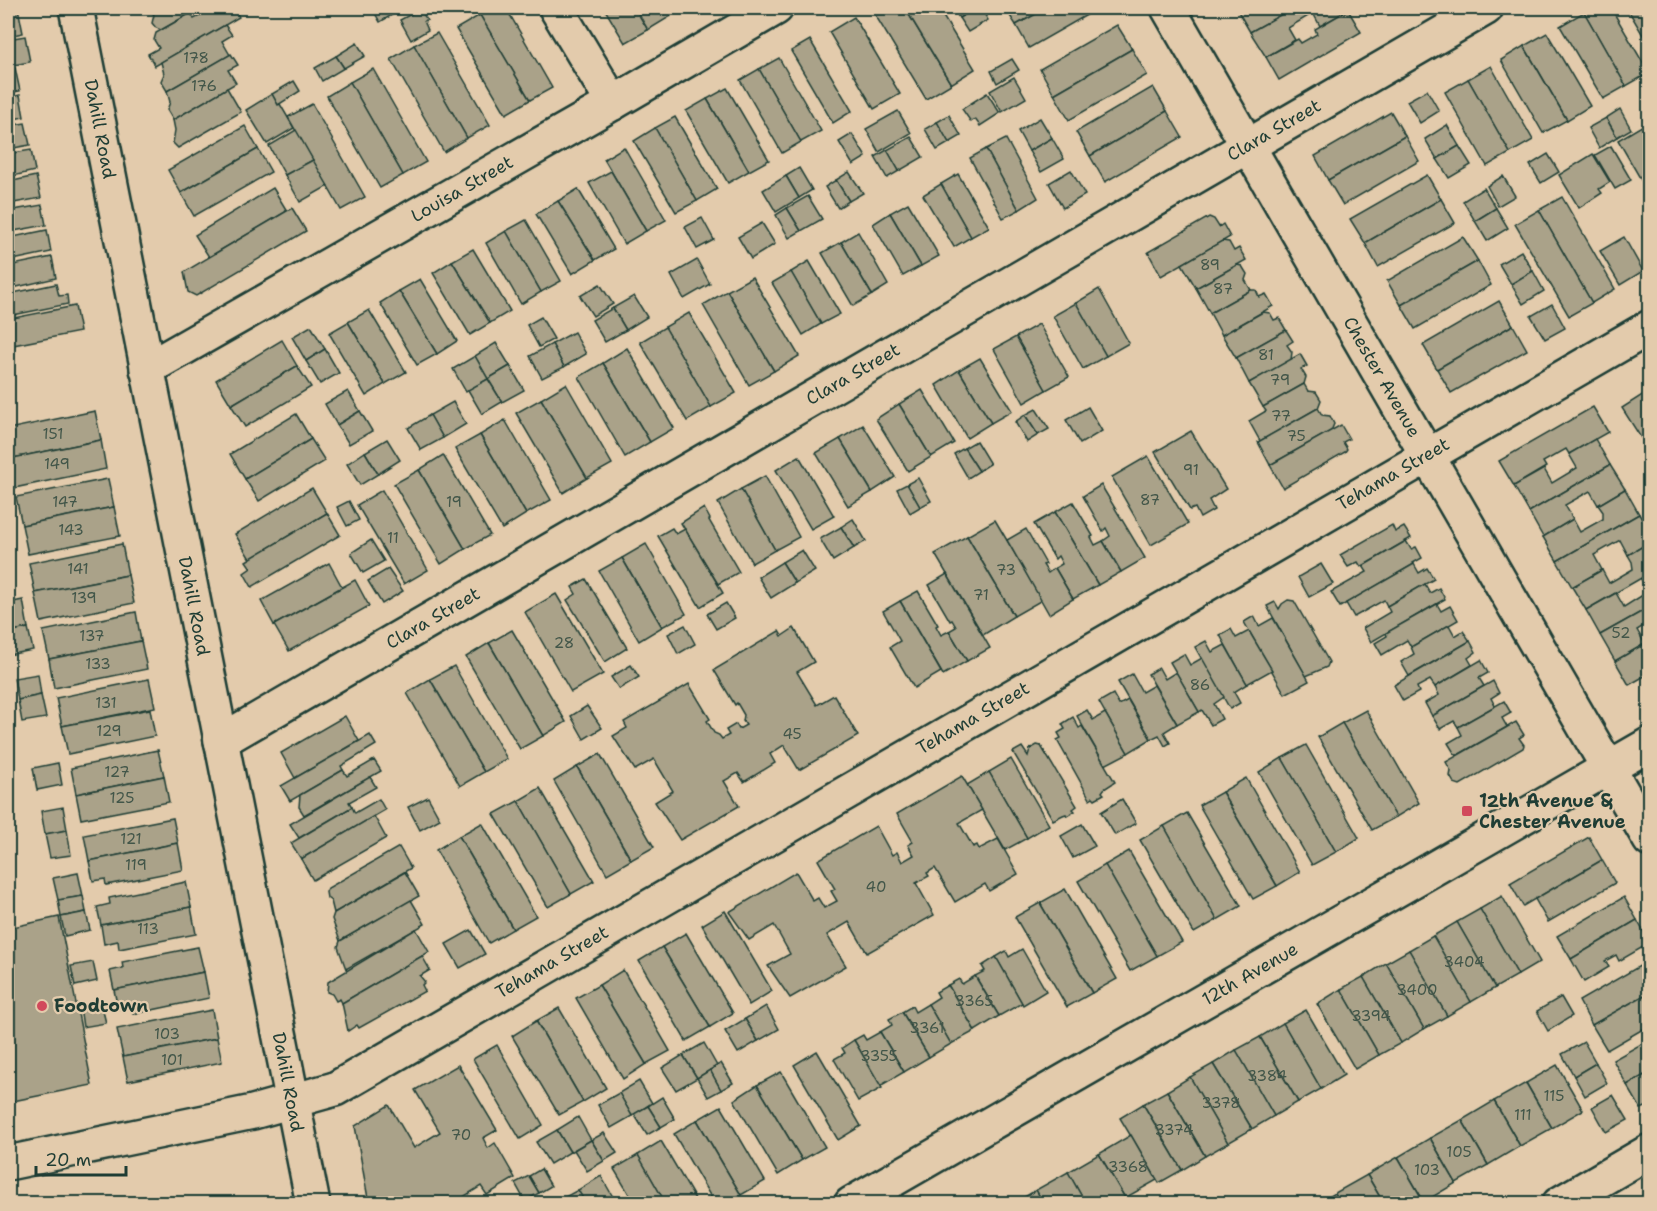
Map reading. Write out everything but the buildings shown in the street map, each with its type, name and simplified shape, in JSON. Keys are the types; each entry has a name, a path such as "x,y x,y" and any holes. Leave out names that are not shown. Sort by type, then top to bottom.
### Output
{"street":[{"name":"Dahill Road","path":"76,8 312,1203"},
{"path":"556,8 613,103"},
{"name":"Louisa Street","path":"147,369 776,8"},
{"name":"Chester Avenue","path":"1168,8 1650,840"},
{"name":"Clara Street","path":"221,741 1486,8"},
{"name":"Tehama Street","path":"8,1162 253,1112 335,1089 1650,327"},
{"name":"12th Avenue","path":"851,1203 1650,744"},
{"path":"1559,1203 1650,1151"}],"place":[{"name":"12th Avenue & Chester Avenue","path":"1467,811"},
{"name":"Foodtown","path":"42,1006"}]}
